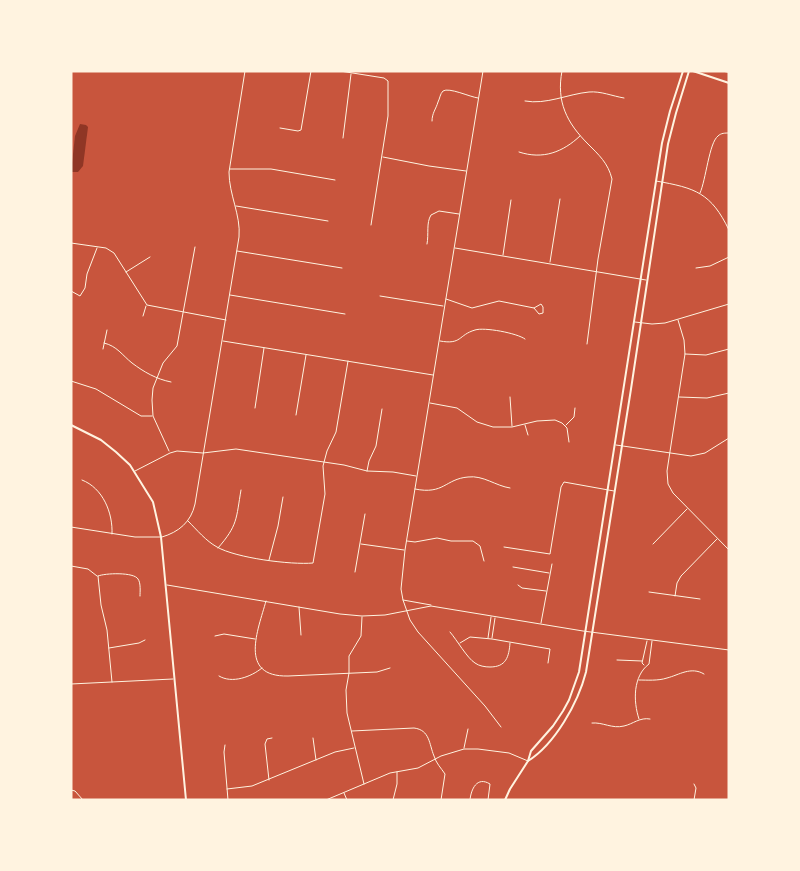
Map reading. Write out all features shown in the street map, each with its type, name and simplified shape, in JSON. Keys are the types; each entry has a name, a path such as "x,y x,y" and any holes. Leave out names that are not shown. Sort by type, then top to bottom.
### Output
{"main road":[{"path":"505,800 528,761 531,752 553,726 569,700 580,672 664,129 683,71"},
{"path":"528,761 537,756 570,713 586,672 670,131 691,71 729,83"},
{"path":"71,425 106,443 121,456 134,472 153,502 161,537 186,800"}],"street":[{"path":"71,527 140,538 161,537 177,531 188,521 195,507 238,251 240,226 230,186 229,169 245,71"},
{"path":"280,128 301,130 311,71"},
{"path":"340,71 387,80 389,90 388,116 371,225"},
{"path":"483,71 416,476 401,589 406,611 415,629 485,706 500,727"},
{"path":"562,71 562,97 566,118 580,136 604,160 612,178 587,344"},
{"path":"343,138 351,73"},
{"path":"432,121 433,112 444,91 452,90 464,96 479,98"},
{"path":"525,101 536,102 591,91 624,98"},
{"path":"700,193 715,140 721,134 729,133"},
{"path":"519,152 533,155 556,152 566,148 580,136"},
{"path":"383,157 467,171"},
{"path":"229,169 271,169 335,180"},
{"path":"656,181 684,186 700,193 718,211 729,230"},
{"path":"550,263 560,199"},
{"path":"502,255 511,200"},
{"path":"236,206 328,221"},
{"path":"427,244 428,222 431,215 439,211 460,214"},
{"path":"71,243 106,248 114,252 147,305 226,320"},
{"path":"71,290 80,296 85,288 87,274 98,247"},
{"path":"170,453 153,416 153,388 163,363 177,346 194,247"},
{"path":"454,247 648,280"},
{"path":"238,251 342,268"},
{"path":"126,272 150,256"},
{"path":"696,268 710,266 729,257"},
{"path":"230,295 345,314"},
{"path":"380,296 444,306"},
{"path":"446,298 472,308 499,301 534,308"},
{"path":"634,322 660,324 729,304"},
{"path":"143,316 147,305"},
{"path":"678,320 684,340 684,354 666,474 668,484 673,493 729,550"},
{"path":"439,341 454,342 474,330 480,329 518,335 525,339"},
{"path":"103,349 107,330"},
{"path":"222,340 433,375"},
{"path":"104,343 114,345 131,362 157,379 171,382"},
{"path":"255,408 264,348"},
{"path":"684,354 706,355 729,349"},
{"path":"296,415 306,354"},
{"path":"188,521 206,540 218,548 231,553 290,563 313,563 325,494 324,462 336,432 348,361"},
{"path":"71,381 96,389 141,416 153,416"},
{"path":"678,397 702,399 729,393"},
{"path":"510,397 512,427"},
{"path":"429,402 457,408 474,420 485,425 497,427 512,427 548,420 558,421 565,426 569,433 570,442"},
{"path":"565,426 574,417 575,408"},
{"path":"367,471 369,461 376,446 382,409"},
{"path":"525,424 528,435"},
{"path":"616,445 691,456 700,454 729,438"},
{"path":"134,472 177,451 203,453 236,449 324,462 367,471 393,472 416,476"},
{"path":"414,489 437,490 470,476 510,488"},
{"path":"82,480 92,486 109,508 112,518 112,534"},
{"path":"504,547 550,554 562,483 568,482 615,491"},
{"path":"218,548 235,526 241,490"},
{"path":"269,560 283,497"},
{"path":"653,544 688,509"},
{"path":"356,572 365,514"},
{"path":"406,541 415,542 437,538 450,541 473,541 480,546 484,561"},
{"path":"674,596 681,576 718,539"},
{"path":"360,544 405,550"},
{"path":"541,624 552,564"},
{"path":"71,566 91,570 98,576 112,682"},
{"path":"513,568 550,573"},
{"path":"98,576 110,573 136,577 139,581 140,596"},
{"path":"166,585 362,616 386,615 432,606"},
{"path":"518,585 522,588 546,592"},
{"path":"649,592 700,599"},
{"path":"403,600 586,631 729,650"},
{"path":"266,601 255,639 255,654 262,668 270,673 280,676 380,671 390,668"},
{"path":"299,607 301,635"},
{"path":"362,616 361,636 349,656 346,706 364,784"},
{"path":"488,639 491,616"},
{"path":"492,639 495,617"},
{"path":"450,632 468,656 477,664 486,667 497,667 505,661 509,652 510,642"},
{"path":"215,636 222,634 255,639"},
{"path":"460,643 470,637 550,649 548,663"},
{"path":"645,666 643,662 647,639"},
{"path":"108,648 139,643 145,640"},
{"path":"639,720 634,698 638,680 645,666 648,666 652,640"},
{"path":"617,660 643,662"},
{"path":"219,676 225,679 246,678 262,668"},
{"path":"638,680 667,678 688,671 698,671 704,674"},
{"path":"71,684 175,679"},
{"path":"592,723 618,727 632,724 639,720 650,719"},
{"path":"352,731 420,729 428,737 435,759 445,776 442,800"},
{"path":"464,749 468,729"},
{"path":"268,780 266,744 267,739 272,738"},
{"path":"314,738 316,760"},
{"path":"225,745 228,800"},
{"path":"227,789 248,788 339,751 355,747"},
{"path":"326,800 397,771 418,768 435,759 464,749 509,753 528,761"},
{"path":"393,800 397,784 397,771"},
{"path":"470,800 473,788 482,780 490,784 488,800"},
{"path":"694,784 696,788 694,800"},
{"path":"71,790 75,791 83,800"},
{"path":"344,792 347,800"}],"shaded area":[{"path":"80,124 88,127 83,166 78,172 71,172 75,136"}],"railway":[{"path":"723,71 729,73"}]}
